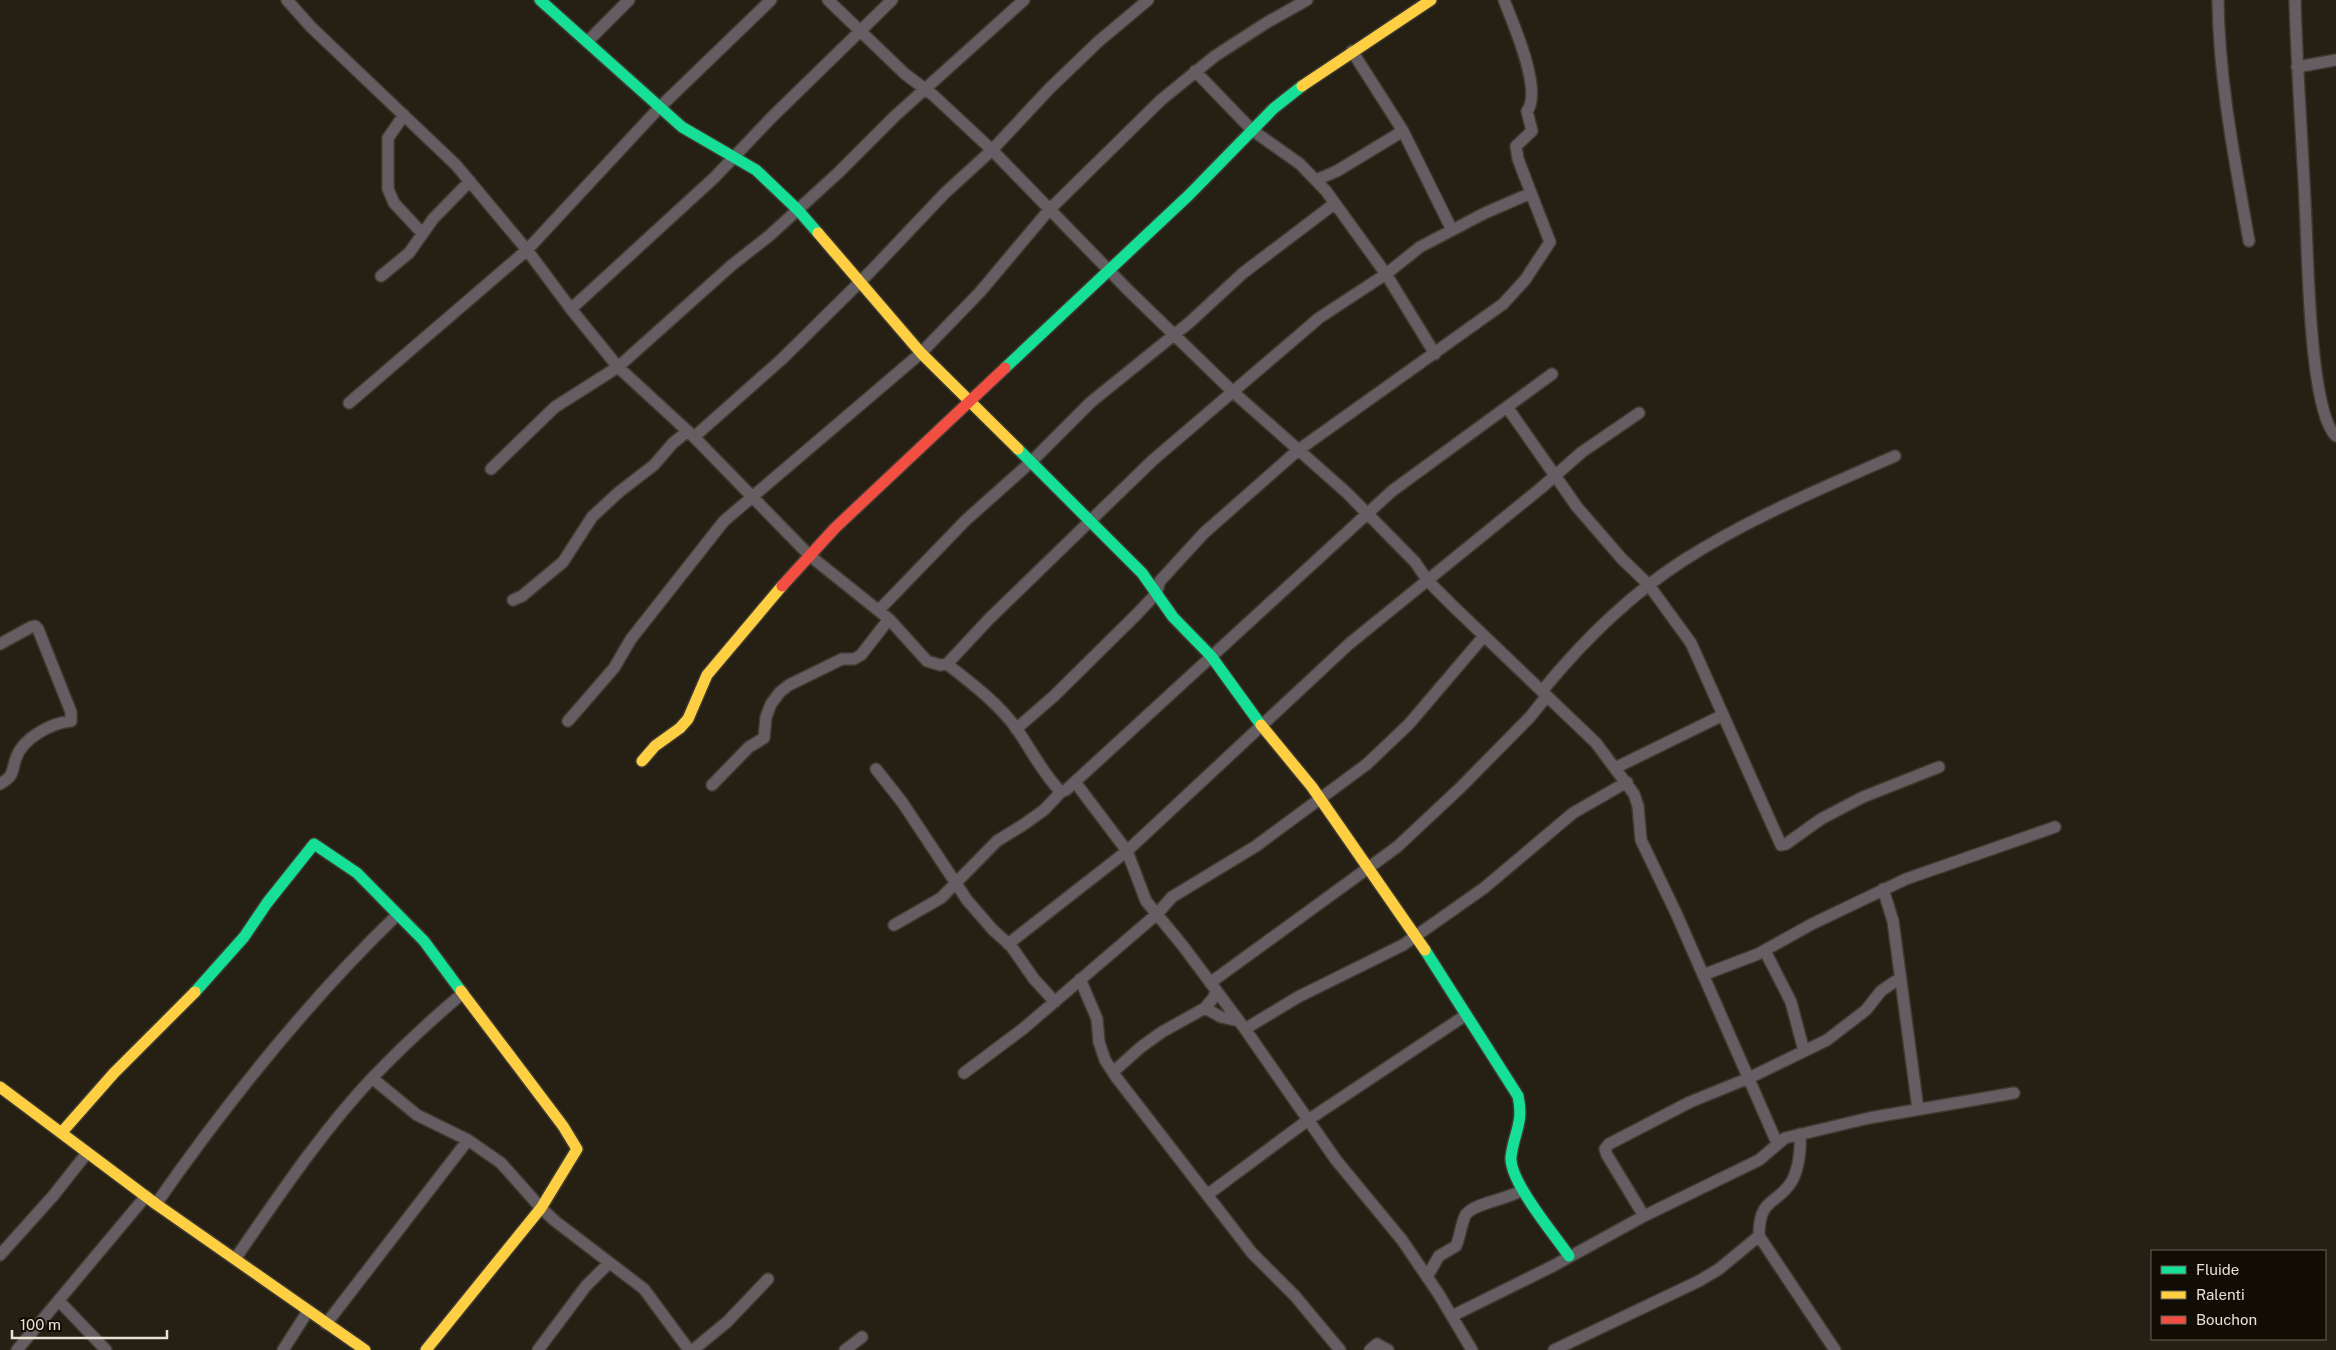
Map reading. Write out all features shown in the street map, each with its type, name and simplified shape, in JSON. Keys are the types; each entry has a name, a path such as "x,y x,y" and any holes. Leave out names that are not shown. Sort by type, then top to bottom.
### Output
{"street":[{"path":"287,0 310,27 470,181 527,250 618,367 691,434 809,555 879,610 927,661 940,665 947,664 989,618 1091,522 1153,460 1319,318 1386,274 1420,247 1531,193"},
{"path":"540,0 658,108 682,127 756,170 798,210 920,354 969,400 1142,573 1173,617 1211,656 1370,868 1416,935 1518,1096 1522,1113 1511,1158 1515,1179 1569,1256"},
{"path":"587,42 630,0"},
{"path":"349,403 527,250 658,108 771,0"},
{"path":"828,0 905,74 926,90 992,150 1048,210 1232,391 1347,493 1415,562 1428,581 1544,694 1574,720 1627,782 1638,806 1641,840 1777,1143"},
{"path":"571,309 735,157 771,118 892,0"},
{"path":"491,468 555,408 618,367 798,210 895,116 1024,0"},
{"path":"513,600 522,596 563,562 592,517 619,492 654,465 673,443 691,434 782,358 1099,41 1148,0"},
{"path":"568,721 614,668 630,639 724,521 920,354 980,292 1048,210 1161,100 1195,71 1266,22 1308,0"},
{"path":"642,761 655,746 688,719 707,675 809,555 969,400 1188,195 1252,130 1292,94 1431,0"},
{"path":"1016,729 1081,670 1156,594 1160,581 1204,533 1298,451 1503,304 1525,280 1548,247 1550,238 1518,158 1516,146 1532,131 1527,111 1532,102 1531,85 1519,39 1504,0"},
{"path":"2218,0 2220,55 2228,123 2249,242"},
{"path":"2294,0 2312,344 2325,408 2333,433 2336,436"},
{"path":"1352,52 1403,131 1452,230"},
{"path":"2297,68 2336,60"},
{"path":"1195,71 1252,130 1300,164 1316,180 1386,274 1435,354"},
{"path":"404,116 391,133 387,145 388,189 394,203 422,232"},
{"path":"1316,180 1337,171 1403,131"},
{"path":"382,276 409,253 422,232 470,181"},
{"path":"879,610 966,520 1031,462 1091,402 1174,335 1243,273 1334,204"},
{"path":"894,924 941,898 997,841 1044,810 1061,792 1075,782 1366,514 1413,474 1552,374"},
{"path":"1506,407 1553,476 1604,540 1648,584 1691,643 1705,669 1782,846 1821,820 1863,797 1939,767"},
{"path":"1008,944 1127,851 1261,724 1350,644 1582,452 1639,413"},
{"path":"1213,987 1370,868 1460,788 1530,717 1544,694 1586,643 1648,584 1721,538 1785,505 1895,456"},
{"path":"712,785 749,747 764,738 768,711 780,692 842,659 854,659 861,655 889,619"},
{"path":"0,644 35,626 38,629 71,712 70,721 62,722 37,734 23,747 16,758 14,771 10,778 0,784"},
{"path":"964,1073 1055,1002 1157,914 1178,893 1256,846 1367,764 1409,724 1484,636"},
{"path":"947,664 976,687 1016,729 1037,761 1061,792"},
{"path":"1615,768 1723,714"},
{"path":"876,769 902,802 967,900 992,930 1008,944 1055,1002"},
{"path":"1075,782 1096,807 1127,851 1146,901 1242,1025 1336,1160 1384,1216 1427,1277 1472,1350"},
{"path":"1205,1008 1242,1025 1403,945 1484,888 1573,813 1627,782"},
{"path":"1703,975 1765,951 1883,889 1974,854 2055,827"},
{"path":"62,1132 114,1073 177,1011 244,937 267,903 314,844 357,873 424,941 577,1149 541,1208 426,1350"},
{"path":"1883,889 1893,921 1918,1109"},
{"path":"156,1204 197,1145 245,1084 354,956 397,914"},
{"path":"1765,951 1791,1002 1804,1051"},
{"path":"1644,1216 1605,1149 1617,1139 1661,1116 1749,1078 1827,1040 1871,1005 1881,991 1900,978"},
{"path":"1080,979 1097,1019 1102,1050 1113,1072 1252,1253 1296,1296 1340,1350"},
{"path":"1113,1072 1156,1037 1205,1008 1214,997 1213,987"},
{"path":"235,1259 300,1166 372,1078 429,1022 463,993"},
{"path":"1207,1195 1308,1120 1466,1015"},
{"path":"372,1078 417,1115 468,1140 511,1172 541,1208 644,1289 689,1350"},
{"path":"0,1087 156,1204 365,1350"},
{"path":"1452,1316 1644,1216 1759,1160 1771,1151 1777,1143 1800,1134 1918,1109 2014,1093"},
{"path":"1800,1134 1801,1144 1792,1180 1763,1211 1759,1224 1759,1236 1835,1350"},
{"path":"326,1324 468,1140"},
{"path":"0,1255 53,1196 87,1152"},
{"path":"1427,1277 1439,1256 1456,1246 1469,1210 1509,1198 1522,1190"},
{"path":"17,1350 146,1196"},
{"path":"1554,1350 1698,1281 1719,1269 1759,1236"},
{"path":"538,1350 586,1286 609,1263"},
{"path":"693,1350 727,1322 768,1279"},
{"path":"59,1301 106,1350"},
{"path":"283,1350 308,1311"},
{"path":"845,1350 862,1337"},
{"path":"1370,1350 1377,1344 1388,1350"}],"traffic: fast":[{"path":"540,0 682,127 756,170 798,210 818,233"},
{"path":"1005,368 1189,195 1273,109 1302,86"},
{"path":"1018,449 1142,573 1173,617 1211,656 1261,725"},
{"path":"195,992 244,937 267,903 314,844 357,873 424,941 461,991"},
{"path":"1425,950 1518,1096 1520,1113 1512,1148 1512,1167 1525,1193 1569,1256"}],"traffic: slow":[{"path":"1302,86 1431,0"},
{"path":"818,233 921,353 1018,449"},
{"path":"642,761 655,746 680,728 688,719 707,675 782,586"},
{"path":"1261,725 1312,787 1425,950"},
{"path":"426,1350 541,1208 577,1149 563,1126 461,991"},
{"path":"62,1132 114,1073 195,992"},
{"path":"0,1087 156,1204 365,1350"}],"traffic: jam":[{"path":"782,586 835,528 1005,368"}]}
